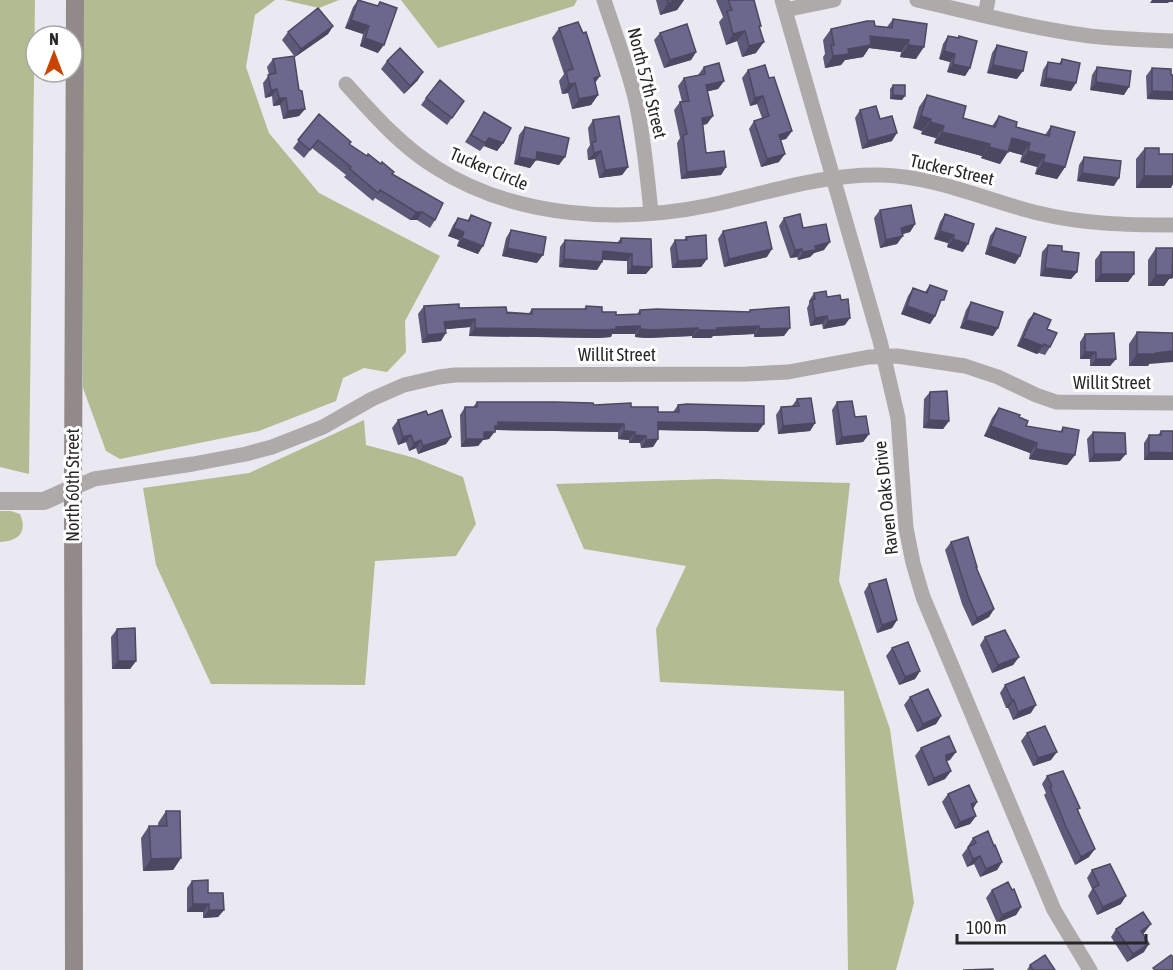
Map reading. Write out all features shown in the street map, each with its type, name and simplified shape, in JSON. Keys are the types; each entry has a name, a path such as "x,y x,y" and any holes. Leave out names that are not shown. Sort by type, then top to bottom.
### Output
{"main road":[{"name":"North 60th Street","path":"74,970 75,0"}],"street":[{"name":"North 57th Street","path":"604,0 627,67 636,103 644,145 651,212"},
{"path":"784,5 834,0"},
{"path":"917,0 986,8 1040,28 1088,36 1139,41 1173,41"},
{"name":"Raven Oaks Drive","path":"784,5 883,356 898,418 906,528 923,597 1054,910 1090,970"},
{"name":"Tucker Circle","path":"346,84 403,144 433,166 464,183 501,198 543,208 592,213 651,212"},
{"name":"Tucker Street","path":"651,212 709,205 832,178 882,175 919,179 1061,218 1099,223 1173,225"},
{"name":"Willit Street","path":"73,488 94,479 193,464 272,447 323,428 372,399 404,385 439,377 747,374 788,372 883,356 942,361 964,366 998,377 1056,402 1173,403"},
{"path":"0,501 44,501 73,488"}],"green space":[{"path":"0,0 35,0 35,24 24,24 24,84 34,84 29,474 0,467"},
{"path":"82,0 275,0 255,15 246,67 269,133 319,193 440,256 405,321 406,352 387,372 364,368 343,378 336,401 259,431 120,459 106,451 83,388 84,24 82,24"},
{"path":"284,0 339,0 319,8"},
{"path":"401,0 577,0 574,6 438,48"},
{"path":"364,420 366,445 415,458 463,477 476,524 456,556 375,561 365,685 211,684 156,565 143,488 249,473"},
{"path":"715,479 850,483 839,581 890,729 914,903 896,970 848,970 844,691 660,682 656,629 686,566 584,549 556,484"},
{"path":"0,511 20,514 22,531 12,540 0,542"}],"building":[{"path":"358,0 378,6 380,2 397,8 384,45 365,38 369,26 351,20"},
{"path":"728,0 754,0 764,42 749,46 745,31 733,34 727,11 732,10"},
{"path":"318,8 333,26 301,49 288,32"},
{"path":"893,19 927,24 924,47 908,45 909,40 870,36 871,45 848,49 849,54 833,56 831,45 834,45 831,29 867,21 874,21 875,26 892,28"},
{"path":"578,22 583,33 586,32 600,76 594,78 598,95 579,99 575,83 569,84 566,71 573,69 559,28"},
{"path":"687,24 696,52 670,60 660,33"},
{"path":"948,36 959,38 959,36 977,41 970,68 953,64 955,54 944,51"},
{"path":"997,45 1027,52 1023,71 993,65"},
{"path":"400,48 423,72 410,86 387,61"},
{"path":"294,56 299,90 302,91 305,109 288,111 286,98 279,98 277,89 271,90 268,75 276,73 273,59"},
{"path":"1062,59 1080,63 1076,83 1046,78 1048,62 1061,64"},
{"path":"719,63 724,81 706,85 713,116 702,118 706,153 724,151 726,167 687,172 683,135 687,134 680,102 689,101 684,78 705,74 704,67"},
{"path":"765,65 769,78 774,77 792,131 779,135 785,154 767,159 754,121 769,116 763,96 755,98 748,70"},
{"path":"1097,67 1131,71 1129,87 1096,82"},
{"path":"1152,68 1171,69 1173,92 1152,91"},
{"path":"440,80 464,101 452,118 426,98"},
{"path":"893,85 905,85 905,96 893,95"},
{"path":"927,95 966,106 963,118 995,127 999,116 1017,122 1016,127 1049,136 1051,126 1075,132 1065,167 1043,162 1045,155 1028,151 1030,143 1012,138 1008,152 989,147 990,144 942,132 944,126 930,122 931,119 921,116"},
{"path":"876,106 880,119 892,116 897,133 868,141 860,110"},
{"path":"484,112 511,128 503,143 489,138 485,143 471,135"},
{"path":"319,114 351,142 349,144 381,164 382,162 394,172 392,174 443,203 435,220 422,212 416,212 380,190 378,193 318,140 310,150 298,140"},
{"path":"619,116 628,167 605,170 601,151 594,153 592,143 596,141 593,120"},
{"path":"525,127 569,138 565,157 537,152 536,160 519,157"},
{"path":"1145,148 1159,148 1159,154 1173,154 1173,176 1144,176"},
{"path":"1084,157 1121,161 1119,178 1082,173"},
{"path":"911,205 915,224 901,228 903,236 886,240 880,210"},
{"path":"800,214 803,228 826,224 830,242 815,246 816,250 803,252 802,249 795,250 784,218"},
{"path":"945,214 974,224 968,244 953,239 954,235 940,231"},
{"path":"471,215 491,223 483,246 462,238 464,232 454,228 458,218 469,221"},
{"path":"766,222 772,249 729,259 723,231"},
{"path":"996,228 1026,237 1020,256 990,246"},
{"path":"511,230 546,237 543,255 507,248"},
{"path":"706,235 707,259 678,261 675,240 687,240 686,237"},
{"path":"621,238 651,239 652,267 632,266 632,254 603,251 602,262 564,259 565,240 621,243"},
{"path":"1048,245 1062,246 1062,251 1079,253 1077,272 1045,268"},
{"path":"1156,248 1173,248 1172,275 1156,275"},
{"path":"1101,252 1134,252 1134,274 1101,274"},
{"path":"930,285 947,291 935,316 907,306 913,288 927,293"},
{"path":"826,291 827,297 840,295 841,300 848,299 850,318 828,321 827,316 815,318 812,300 815,299 814,293"},
{"path":"971,302 1003,312 998,328 966,320"},
{"path":"459,304 459,308 506,307 507,313 532,314 532,309 602,307 602,312 616,312 616,315 640,314 640,310 657,309 750,312 750,310 789,307 790,328 759,329 759,326 717,328 717,330 698,330 698,328 652,330 640,329 640,326 604,330 475,328 475,319 444,322 446,333 427,335 424,306"},
{"path":"1034,313 1051,320 1047,329 1057,333 1050,347 1023,338"},
{"path":"1137,332 1173,333 1173,351 1137,354"},
{"path":"1114,333 1116,359 1096,359 1096,352 1085,352 1085,334"},
{"path":"947,391 949,421 929,420 930,392"},
{"path":"811,398 815,423 783,426 781,407 799,406 797,399"},
{"path":"852,401 855,417 866,416 869,434 842,437 837,402"},
{"path":"477,402 555,402 593,403 594,405 631,403 631,407 658,407 658,412 679,412 678,405 687,404 764,406 764,424 658,422 658,439 646,440 646,436 624,431 624,424 498,422 495,432 484,432 484,439 466,439 465,407 477,407"},
{"path":"999,408 1020,415 1019,417 1028,421 1026,426 1062,432 1063,427 1079,430 1075,455 1036,449 1037,443 991,426"},
{"path":"442,410 451,437 423,446 421,440 414,443 411,435 403,437 398,420 426,411 428,415"},
{"path":"1161,431 1173,431 1173,453 1149,452 1149,435 1161,435"},
{"path":"1093,432 1125,433 1126,454 1094,454"},
{"path":"968,537 976,567 994,609 977,618 951,542"},
{"path":"886,579 897,620 882,625 869,584"},
{"path":"135,628 136,661 118,661 117,629"},
{"path":"1005,630 1019,657 998,665 985,637"},
{"path":"908,642 920,671 905,677 892,648"},
{"path":"1024,677 1036,705 1018,712 1005,685"},
{"path":"928,689 941,716 923,724 910,697"},
{"path":"1045,726 1057,752 1038,758 1027,733"},
{"path":"949,736 956,752 946,755 951,771 934,778 921,748"},
{"path":"1063,771 1095,849 1081,857 1066,827 1047,776"},
{"path":"969,785 977,802 971,804 976,816 960,822 948,794"},
{"path":"166,811 180,811 181,858 151,859 149,826 167,826"},
{"path":"988,831 1002,862 986,869 980,856 973,859 968,847 976,843 973,838"},
{"path":"1110,864 1126,896 1103,907 1093,888 1099,885 1092,870"},
{"path":"208,880 208,893 223,893 224,910 209,910 209,904 193,904 192,881"},
{"path":"1008,882 1012,890 1014,889 1021,907 1002,915 992,890"},
{"path":"1143,912 1151,924 1141,931 1149,944 1133,954 1116,929"},
{"path":"1045,955 1055,970 1033,970 1030,965"},
{"path":"1171,955 1173,970 1153,968"}]}
